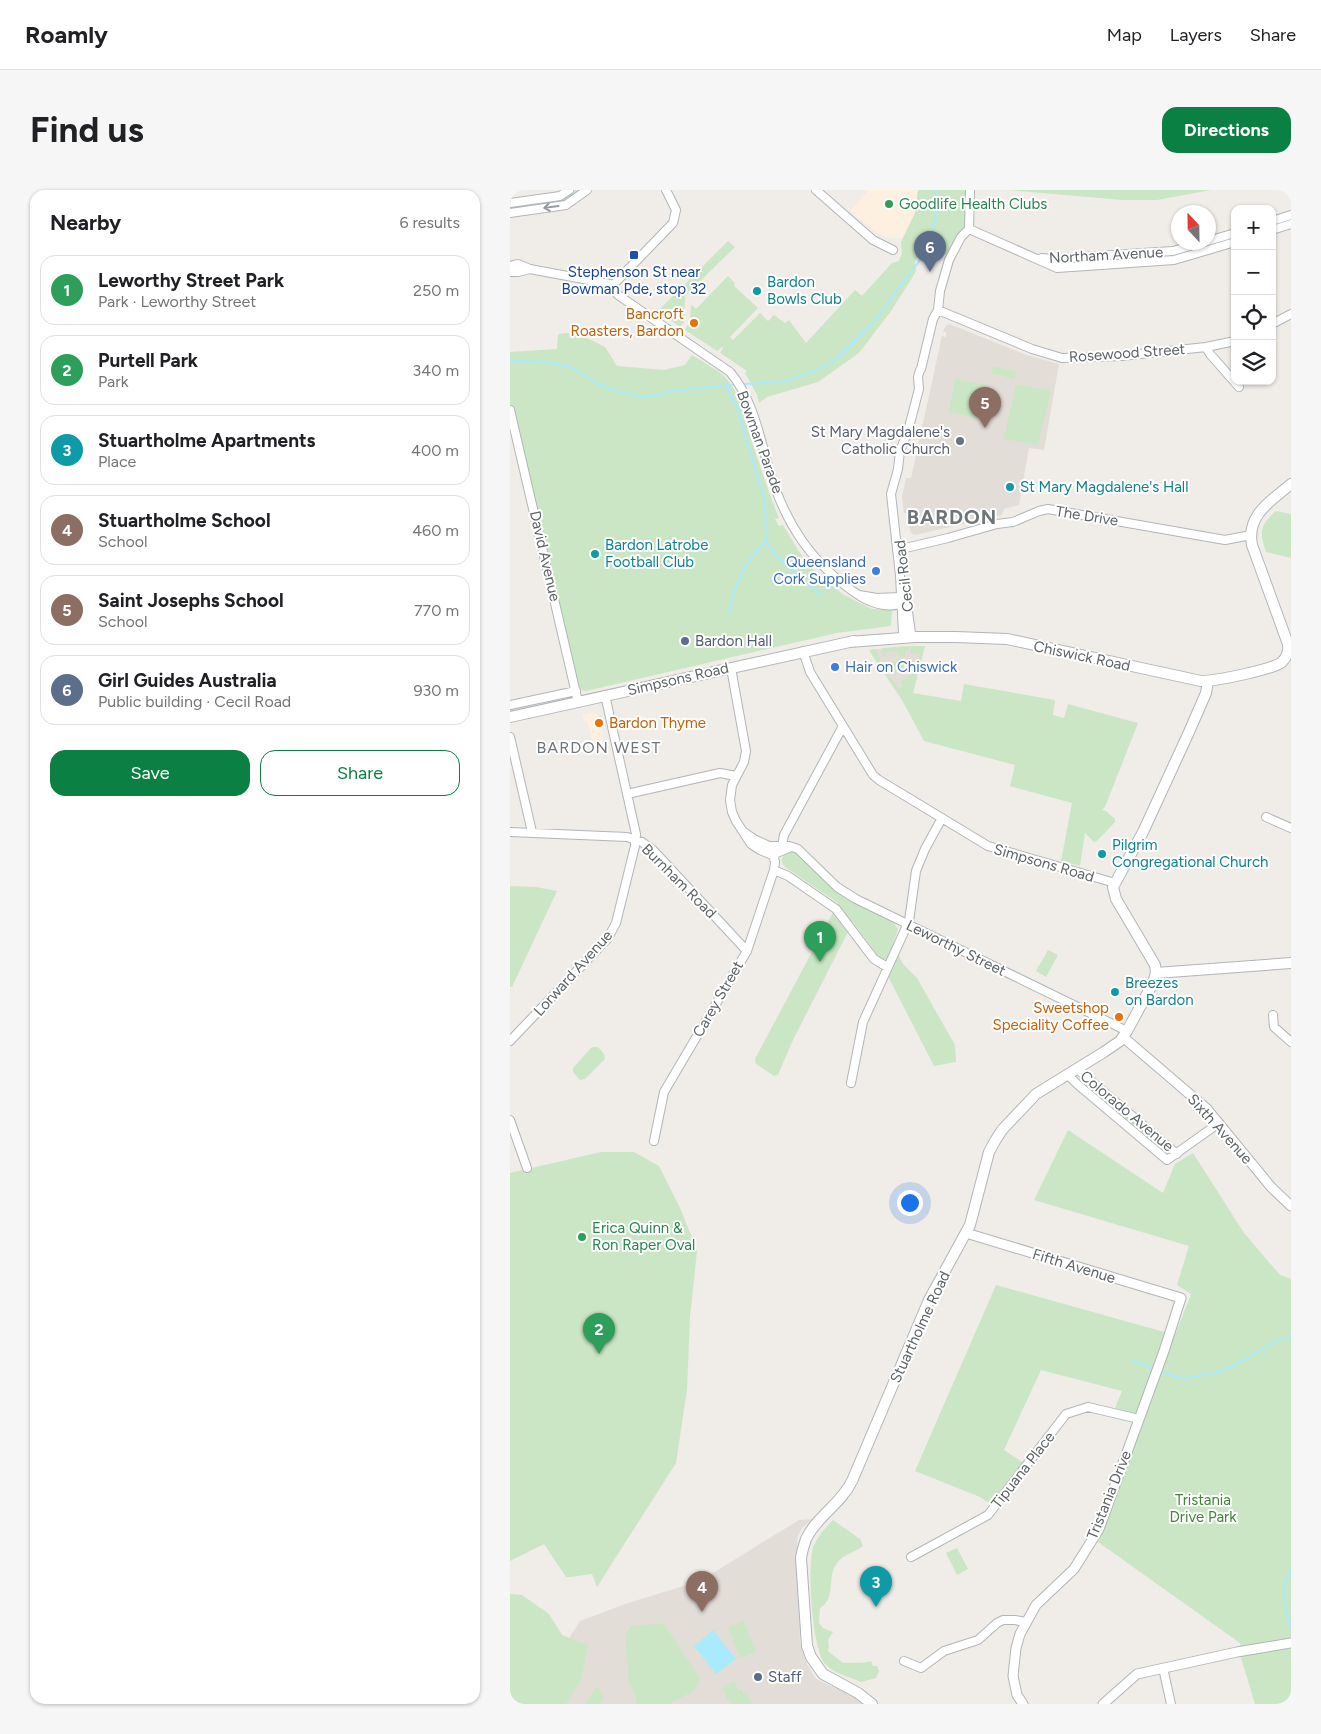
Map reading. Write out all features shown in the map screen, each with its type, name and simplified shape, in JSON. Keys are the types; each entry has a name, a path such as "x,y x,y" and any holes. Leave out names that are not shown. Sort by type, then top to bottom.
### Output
{"main road":[{"path":"1208,681 1277,665 1286,657 1290,649 1252,545 1251,527 1256,516 1291,484"},
{"name":"Chiswick Road","path":"804,651 861,638 907,634 1007,639 1208,681"},
{"name":"Simpsons Road","path":"510,717 577,696 604,695 804,651"},
{"name":"Simpsons Road","path":"1115,884 1143,832 1189,732 1206,693 1208,681"},
{"path":"1115,884 1113,891 1116,899 1152,959 1156,973 1291,963"},
{"name":"Stuartholme Road","path":"872,1704 858,1693 823,1674 811,1657 807,1646 801,1558 806,1538 847,1492 929,1300 966,1233 973,1216 990,1152 998,1135 1036,1094 1110,1048 1125,1034 1148,993 1156,973"}],"street":[{"path":"510,202 560,196 569,190"},
{"path":"510,213 566,205 587,190"},
{"path":"612,286 673,223 676,210 666,190"},
{"path":"816,190 873,240 893,250"},
{"path":"969,228 970,190"},
{"path":"1276,220 1291,215"},
{"path":"1276,229 1291,224"},
{"name":"Northam Avenue","path":"969,228 1057,268 1174,260 1231,243"},
{"name":"Cecil Road","path":"907,634 899,550 891,493 900,452 908,432 915,398 916,379 921,369 933,319 938,310 940,290 949,260 961,237 969,228"},
{"path":"1216,239 1231,234"},
{"name":"Northam Avenue","path":"1037,258 1052,259 1176,250"},
{"name":"Bowman Parade","path":"510,266 518,264 530,269 610,284 618,295 724,367 734,377 749,403 775,485 787,515 798,536 810,552 832,576 875,604 903,601"},
{"name":"Bowman Parade","path":"510,272 530,269"},
{"name":"Rosewood Street","path":"938,310 1032,349 1062,358 1121,356 1206,347 1231,342"},
{"path":"1276,322 1291,314"},
{"path":"1206,347 1239,386"},
{"name":"David Avenue","path":"510,410 577,696"},
{"name":"The Drive","path":"899,550 996,524 1013,522 1048,509 1225,540 1251,535"},
{"name":"Simpsons Road","path":"804,651 810,672 875,778 988,846 1115,884"},
{"path":"731,668 746,752 744,762 732,787 731,806 736,822 751,843 764,853 773,854 788,848 796,848"},
{"path":"604,695 636,840"},
{"path":"510,705 577,696"},
{"path":"773,854 782,846 784,835 843,726"},
{"path":"510,736 532,832"},
{"path":"627,794 720,773 736,776"},
{"path":"1266,817 1291,828"},
{"path":"851,1083 863,1022 908,925 916,871 925,849 942,818"},
{"name":"Burnham Road","path":"510,832 626,837 636,840 653,850 747,950"},
{"path":"744,832 766,845 796,848"},
{"name":"Lorward Avenue","path":"510,1041 613,931 636,840"},
{"name":"Leworthy Street","path":"796,848 846,893 1125,1034"},
{"name":"Carey Street","path":"654,1140 664,1092 747,950 774,870 773,854"},
{"path":"774,870 788,876 836,908 875,960 887,967"},
{"path":"1273,1015 1274,1027 1291,1042"},
{"name":"Sixth Avenue","path":"1125,1034 1207,1109 1271,1188 1291,1206"},
{"name":"Colorado Avenue","path":"1072,1071 1176,1154"},
{"name":"Colorado Avenue","path":"1072,1071 1077,1084 1167,1160 1219,1123"},
{"path":"510,1120 527,1168"},
{"name":"Fifth Avenue","path":"966,1233 1181,1298"},
{"name":"Tristania Drive","path":"1020,1703 1013,1676 1016,1648 1025,1622 1045,1595 1074,1570 1099,1529 1164,1351 1181,1298"},
{"name":"Tipuana Place","path":"911,1557 988,1515 1066,1414 1088,1406 1139,1419"},
{"path":"904,1661 921,1668 944,1651 978,1640 1003,1620 1025,1622"},
{"path":"1103,1704 1137,1674 1237,1652 1291,1644"},
{"path":"1163,1668 1171,1704"}],"shaded area":[{"path":"869,190 918,190 915,213 902,238 880,235 850,211"},
{"path":"949,324 1027,355 1059,364 1044,450 1029,448 1019,505 1004,509 1002,515 915,535 911,533 907,513 904,513 902,497 906,478 911,478 942,336 946,337 946,332 943,332"},
{"path":"925,646 913,692 902,700 869,650"},
{"path":"594,712 598,715 606,751 596,753 587,721 584,721 582,715"},
{"path":"813,1519 802,1528 797,1538 800,1643 806,1662 815,1678 844,1691 865,1704 517,1704 564,1646 580,1621 628,1603 700,1581 799,1520"}],"green space":[{"path":"573,190 581,190 564,201 551,205 510,210 510,205"},
{"path":"918,190 968,190 967,227 951,246 948,255 940,254 929,248 921,252 915,261 916,271 912,278 891,311 859,353 818,382 767,397 759,403 757,395 745,373 747,371 720,353 722,347 717,351 685,330 690,321 691,306 696,309 728,276 735,283 734,286 758,308 730,337 733,340 760,313 768,321 774,315 785,323 789,320 806,343 855,290 862,296 892,263 899,261 902,253 901,242 915,213"},
{"path":"1008,190 1211,190 1157,200 1123,200"},
{"path":"1231,236 1231,240 1216,245 1216,241"},
{"path":"728,241 735,247 685,296 684,322 680,327 658,311"},
{"path":"1187,250 1200,250 1178,257 1056,264 1056,262 1174,254"},
{"path":"558,334 581,335 605,347 617,366 664,370 685,365 692,355 724,376 734,390 741,406 779,518 775,519 779,526 783,525 811,568 844,595 872,609 892,609 891,626 837,633 586,691 582,690 578,685 510,404 510,352 557,349"},
{"path":"993,366 1016,372 1014,379 991,373"},
{"path":"955,379 987,385 980,419 949,412"},
{"path":"1016,384 1051,391 1038,445 1004,439"},
{"path":"1276,511 1291,514 1291,558 1266,552 1262,539 1262,529"},
{"path":"909,646 909,650 905,651 905,656 898,657 897,651 885,652 885,658 883,656 882,648"},
{"path":"910,646 925,646 913,693 961,701 964,684 1055,700 1053,715 1064,718 1068,704 1138,723 1105,807 1102,810 1115,819 1115,822 1097,841 1094,842 1085,833 1080,866 1061,861 1072,803 1010,786 1015,765 924,741 902,700 869,650 876,649 880,660 885,664 886,672 899,689 903,686 900,682 914,673 914,666 916,666 917,660 919,660 919,653 911,654"},
{"path":"898,659 909,660 909,664 894,674 893,672 891,673 889,663 898,662"},
{"path":"787,852 799,855 835,890 855,903 885,916 895,924 898,929 893,944 903,964 917,978 955,1045 956,1062 934,1066 876,953 853,922 792,1042 778,1075 774,1076 756,1064 755,1059 838,903 785,867 782,860"},
{"path":"510,886 536,887 557,891 512,987 510,987"},
{"path":"1048,950 1058,955 1046,977 1036,971"},
{"path":"592,1047 598,1047 604,1054 605,1059 585,1079 580,1080 573,1072 573,1068"},
{"path":"1081,1077 1169,1148 1163,1157 1079,1081"},
{"name":"Tristania Drive Park","path":"1068,1130 1163,1193 1175,1164 1193,1153 1244,1233 1280,1275 1291,1279 1291,1704 1255,1704 1241,1658 1240,1643 1098,1542 1142,1418 1115,1408 1122,1391 1041,1370 1004,1450 1025,1464 993,1506 980,1497 915,1471 996,1285 1175,1335 1191,1294 1177,1285 1189,1246 1034,1200"},
{"path":"601,1152 634,1152 659,1166 681,1210 697,1251 690,1317 687,1390 676,1463 597,1587 592,1574 566,1577 544,1544 510,1561 510,1173"},
{"path":"833,1520 860,1539 863,1546 837,1563 832,1575 828,1599 820,1608 819,1623 823,1628 833,1632 828,1640 828,1651 843,1663 871,1661 873,1666 877,1666 879,1671 876,1678 861,1682 838,1673 826,1665 821,1657 814,1627 811,1558 817,1540"},
{"path":"957,1548 968,1569 957,1575 946,1553"},
{"path":"510,1594 522,1595 549,1614 562,1635 588,1645 581,1680 566,1704 510,1704"},
{"path":"744,1621 756,1652 740,1658 728,1627"},
{"path":"664,1624 700,1678 694,1691 669,1704 636,1704 636,1697 629,1683 625,1635 632,1625"},
{"path":"734,1680 738,1690 742,1689 743,1693 746,1692 752,1704 731,1704 726,1698 726,1692 721,1690"},
{"path":"597,1686 604,1698 600,1704 585,1704"}],"water":[{"path":"713,1630 736,1659 716,1674 694,1646"}],"waterway":[{"path":"745,384 787,381 818,370 838,358 871,325 921,259 936,218 937,190"},
{"path":"510,361 548,362 573,368 598,384 615,391 644,397 671,391 732,385"},
{"path":"726,386 737,406 765,502 766,541 785,564 823,597"},
{"path":"729,612 742,574 752,557 765,542"},
{"path":"1163,1372 1181,1379 1214,1373 1245,1360 1280,1339 1291,1337"},
{"path":"1133,1360 1151,1368"},
{"path":"1291,1570 1284,1586 1286,1610 1291,1629"}],"place":[{"name":"Goodlife Health Clubs","path":"889,204"},
{"name":"Stephenson St near Bowman Pde, stop 32","path":"634,255"},
{"name":"Girl Guides Australia","path":"930,272"},
{"name":"Bardon Bowls Club","path":"757,291"},
{"name":"Bancroft Roasters, Bardon","path":"694,323"},
{"name":"Saint Josephs School","path":"985,428"},
{"name":"St Mary Magdalene's Catholic Church","path":"960,441"},
{"name":"St Mary Magdalene's Hall","path":"1010,487"},
{"name":"Bardon Latrobe Football Club","path":"595,554"},
{"name":"Queensland Cork Supplies","path":"876,571"},
{"name":"Bardon Hall","path":"685,641"},
{"name":"Hair on Chiswick","path":"835,667"},
{"name":"Bardon Thyme","path":"599,723"},
{"name":"Pilgrim Congregational Church","path":"1102,854"},
{"name":"Leworthy Street Park","path":"820,962"},
{"name":"Breezes on Bardon","path":"1115,992"},
{"name":"Sweetshop Speciality Coffee","path":"1119,1017"},
{"name":"Erica Quinn & Ron Raper Oval","path":"582,1237"},
{"name":"Purtell Park","path":"599,1354"},
{"name":"Stuartholme Apartments","path":"876,1607"},
{"name":"Stuartholme School","path":"702,1612"},
{"name":"Staff","path":"758,1677"}],"district":[{"name":"BARDON","path":"952,517"},
{"name":"BARDON WEST","path":"599,747"}]}
